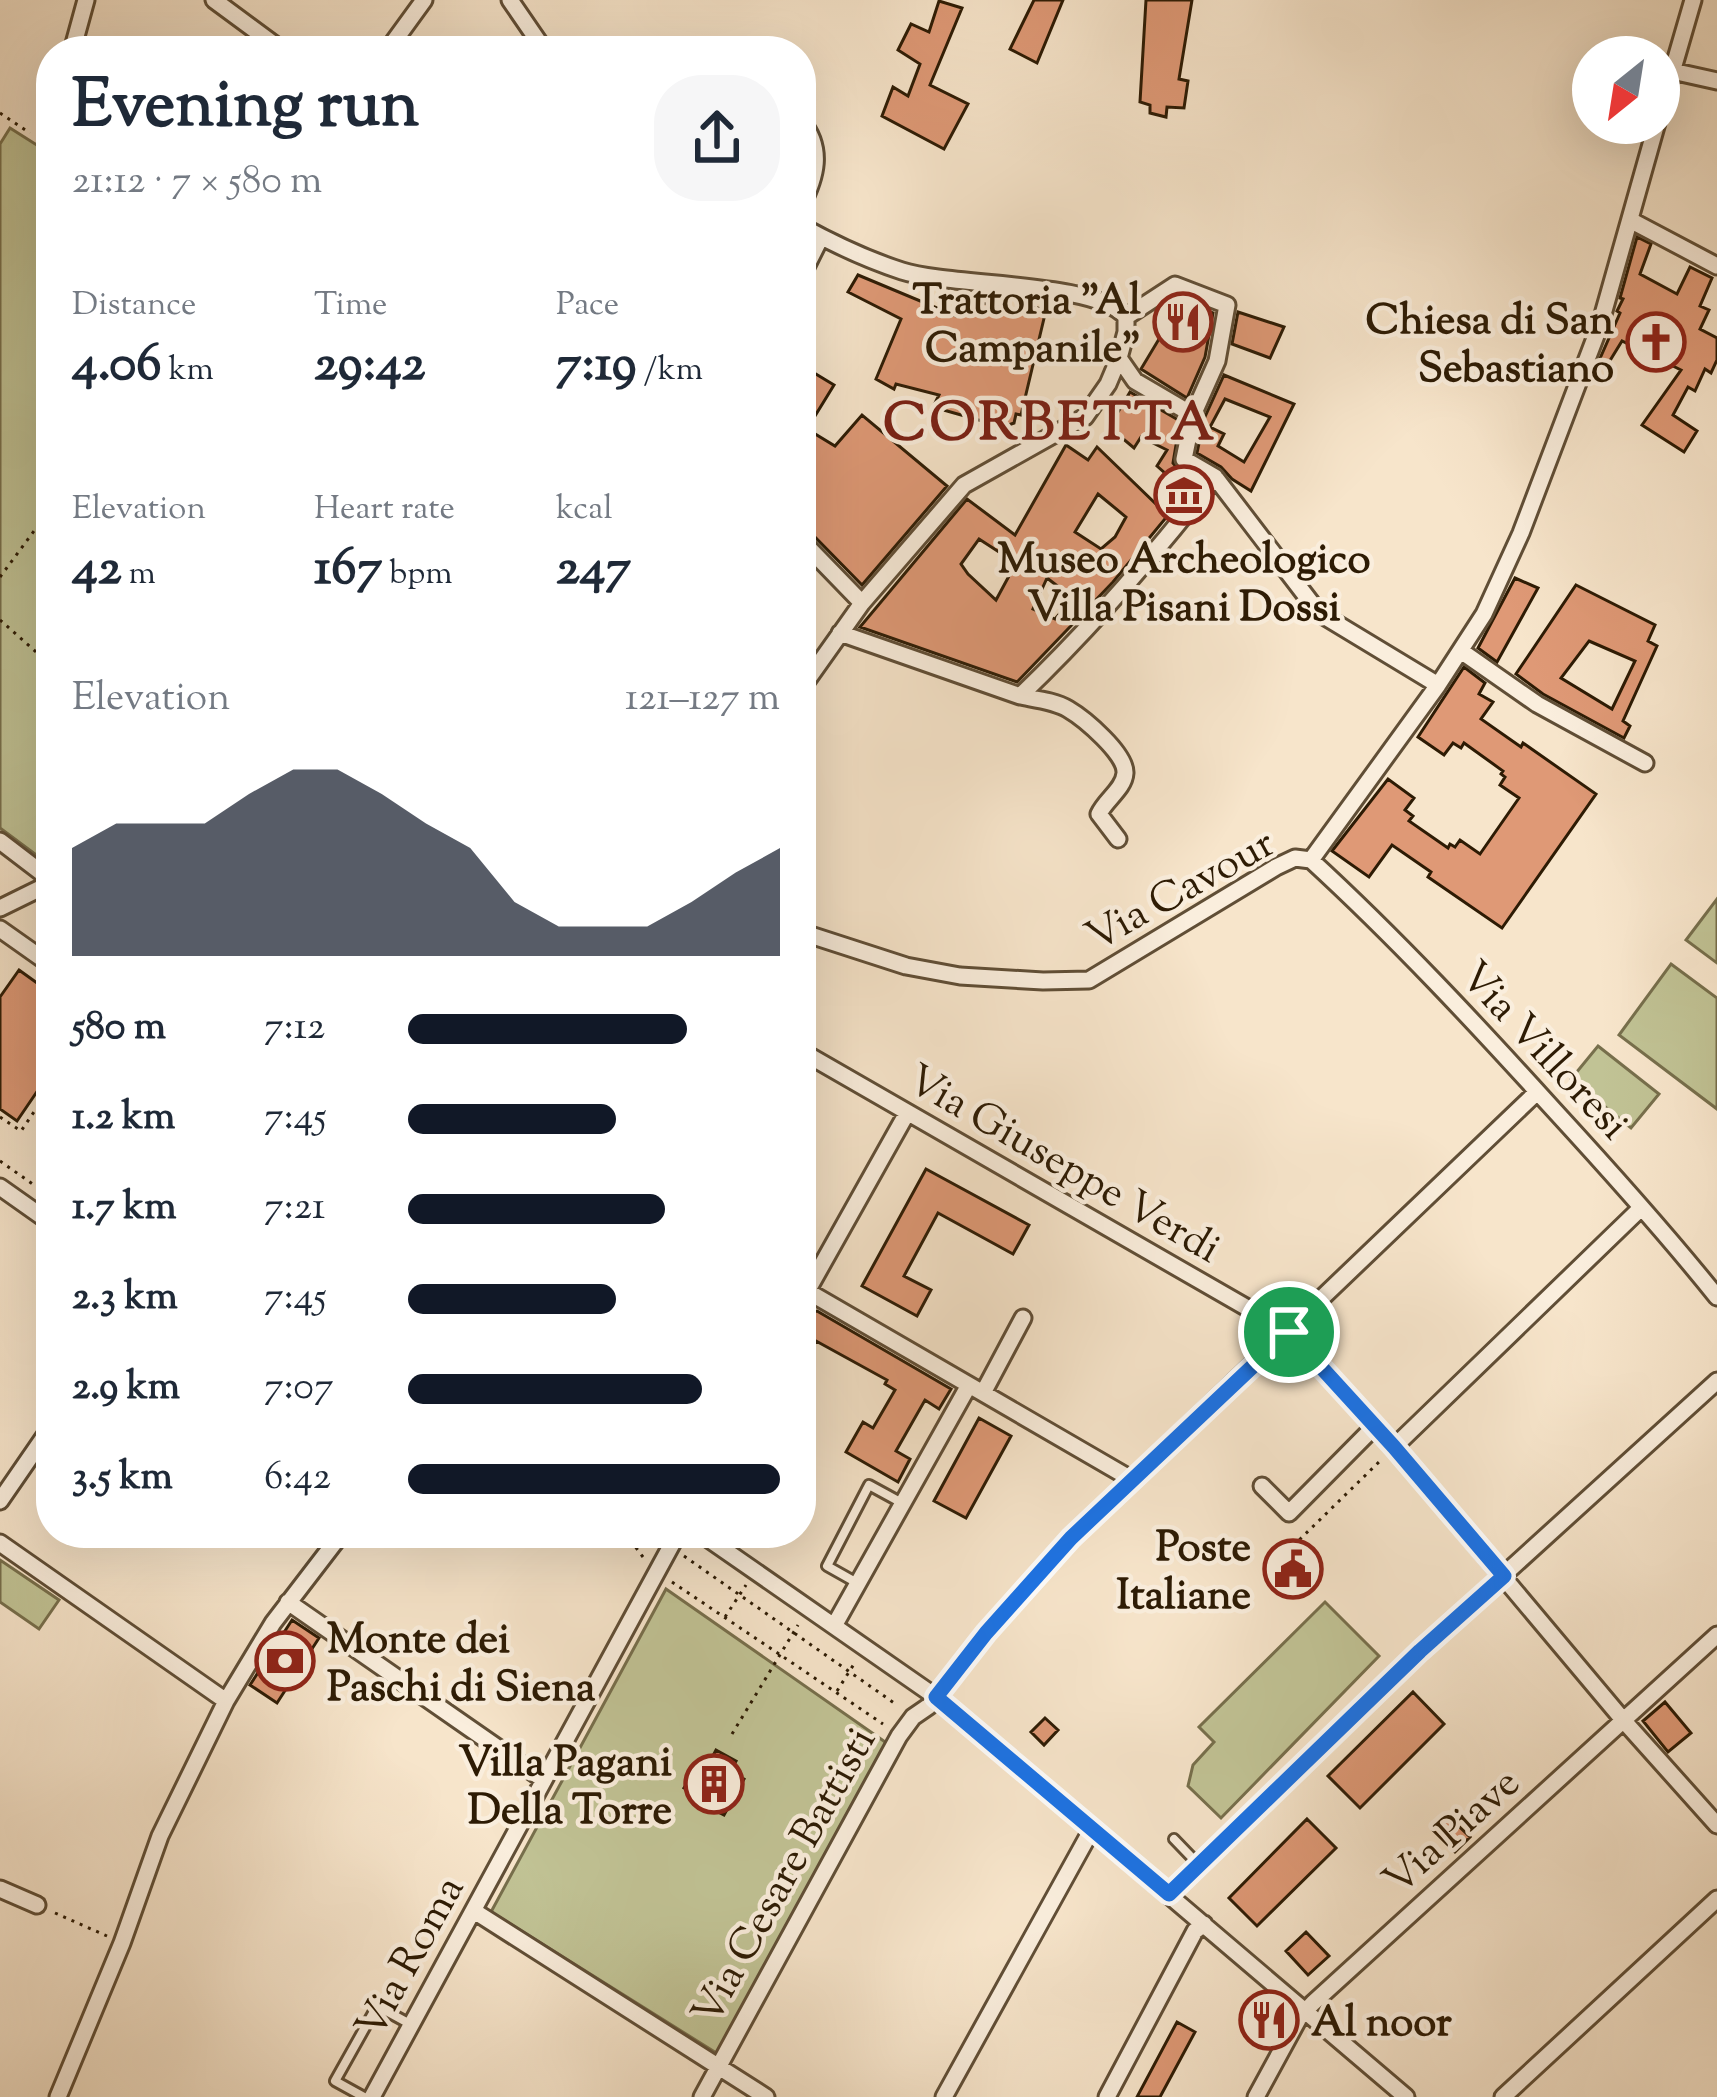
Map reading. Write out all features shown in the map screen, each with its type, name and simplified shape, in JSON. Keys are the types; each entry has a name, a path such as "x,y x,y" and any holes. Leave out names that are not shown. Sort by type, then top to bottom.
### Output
{"street":[{"path":"76,36 86,0"},
{"path":"214,0 263,36"},
{"path":"398,36 424,0"},
{"path":"510,0 535,36"},
{"path":"1680,44 1693,0"},
{"path":"1680,73 1717,81"},
{"path":"1311,860 1438,686 1484,614 1521,533 1600,326 1651,144"},
{"path":"1630,220 1717,266"},
{"path":"816,234 904,272 1036,287 1111,304 1126,317 1119,358 1085,417 964,485 862,604 816,667"},
{"path":"816,247 821,237"},
{"path":"1126,317 1174,285 1226,305 1217,361 1193,415 1184,459 1215,476 1319,613 1438,686"},
{"path":"1119,358 1135,381 1193,415"},
{"path":"1021,696 1156,552 1215,476"},
{"path":"816,555 862,604"},
{"path":"840,633 985,686 1066,707 1119,754 1126,771 1099,814 1118,839"},
{"path":"1461,651 1537,704 1645,763"},
{"path":"0,841 36,869"},
{"name":"Via Cavour","path":"816,937 906,966 960,976 1089,980 1276,867 1295,858 1311,860"},
{"name":"Via Villoresi","path":"1311,860 1386,929 1538,1092 1717,1297"},
{"path":"0,908 36,889"},
{"path":"0,929 36,954"},
{"name":"Via Giuseppe Verdi","path":"816,1060 1289,1332 1394,1447 1717,1825"},
{"name":"Via Cesare Battisti","path":"702,2097 913,1717 929,1706 1071,1538 1538,1092"},
{"path":"816,1275 907,1112"},
{"path":"0,1187 36,1212"},
{"path":"1394,1447 1641,1208"},
{"path":"816,1302 1131,1479"},
{"path":"834,1626 903,1504 1023,1318"},
{"path":"1169,1894 1420,1651 1717,1381"},
{"path":"1262,1486 1289,1513 1375,1426"},
{"path":"0,1501 36,1448"},
{"path":"0,1543 226,1701"},
{"path":"58,2097 160,1836 226,1701 288,1602 330,1548"},
{"name":"Via Roma","path":"368,2097 412,2025 671,1548"},
{"path":"722,1548 936,1697 1406,2097"},
{"path":"288,1602 544,1780"},
{"name":"Via Piave","path":"1256,2097 1305,2011 1717,1635"},
{"path":"944,2097 1092,1829"},
{"path":"0,1889 37,1905"},
{"path":"1503,2097 1717,1899"},
{"path":"474,1911 766,2097"},
{"path":"1107,2097 1204,1924"}],"lane":[{"path":"859,1584 827,1566 869,1485 903,1504"},
{"path":"1174,1839 1200,1866"},
{"path":"368,2097 335,2081 377,2006 412,2025"}],"path":[{"path":"0,113 36,132"},
{"path":"0,577 36,528"},
{"path":"0,620 36,652"},
{"path":"0,1117 20,1131 36,1108"},
{"path":"0,1161 36,1186"},
{"path":"1293,1546 1394,1447"},
{"path":"636,1548 658,1572 899,1736"},
{"path":"684,1548 739,1595 913,1717"},
{"path":"724,1618 756,1572"},
{"path":"732,1734 809,1609"},
{"path":"836,1693 865,1647"},
{"path":"37,1905 122,1943"}],"green space":[{"path":"10,128 36,144 36,855 0,828 0,144"},
{"path":"1717,899 1717,963 1686,940"},
{"path":"1671,964 1717,998 1717,1109 1619,1035"},
{"path":"1598,1046 1659,1094 1631,1128 1571,1079"},
{"path":"0,1560 59,1600 39,1629 0,1602"},
{"path":"666,1589 888,1744 718,2054 491,1912"},
{"path":"1325,1602 1379,1656 1221,1818 1188,1786 1193,1765 1214,1742 1199,1727"}],"building":[{"path":"1034,0 1063,0 1037,63 1010,49"},
{"path":"1146,0 1192,0 1179,79 1188,81 1184,108 1167,107 1166,117 1150,113 1150,105 1140,102"},
{"path":"939,1 962,8 930,85 968,104 944,149 882,116 893,87 908,96 920,64 898,50 911,24 929,32"},
{"path":"1637,237 1651,244 1640,274 1677,294 1690,267 1712,278 1700,306 1709,310 1700,329 1717,338 1717,360 1711,373 1705,369 1695,391 1688,387 1673,415 1697,431 1684,452 1642,425 1681,370 1622,341 1606,367 1598,363 1620,313"},
{"path":"858,275 956,316 961,298 1022,312 1024,305 1046,310 1021,415 1016,414 1014,423 1003,427 933,407 939,395 896,384 894,389 876,379 901,319 848,292"},
{"path":"1187,303 1213,313 1205,357 1187,398 1141,369 1162,334 1170,337"},
{"path":"1238,312 1284,327 1270,358 1232,344"},
{"path":"816,374 834,385 816,414"},
{"path":"1224,375 1294,404 1251,491 1197,453 1204,419","holes":["1225,399 1270,417 1244,462 1218,446 1224,434 1210,427"]},
{"path":"1130,392 1180,421 1173,463 1197,480 1113,582 1017,682 860,627 967,499 1015,535 1066,445 1088,460 1097,447 1156,504 1175,482 1157,466 1167,450 1141,437 1134,448 1109,427","holes":["1098,494 1126,517 1115,537 1101,549 1075,532","979,539 1016,563 996,600 961,564","1047,578 1073,598 1055,619 1033,609"]},
{"path":"862,415 947,486 862,585 816,538 816,434 835,446"},
{"path":"1515,578 1538,588 1497,662 1478,648"},
{"path":"1576,585 1655,625 1648,641 1657,646 1623,721 1630,726 1624,738 1516,674","holes":["1589,641 1635,661 1612,709 1561,678"]},
{"path":"1464,667 1485,683 1479,694 1493,702 1481,719 1596,794 1502,928 1428,877 1431,872 1392,845 1369,877 1332,851 1388,779 1414,798 1405,810 1413,816 1409,821 1448,848 1460,840 1480,854 1519,798 1500,785 1503,771 1464,743 1461,748 1453,743 1444,755 1418,737"},
{"path":"19,970 36,982 36,1093 17,1121 0,1109 0,997"},
{"path":"926,1169 1029,1225 1013,1254 938,1213 904,1276 931,1290 917,1316 862,1286"},
{"path":"816,1311 951,1389 939,1409 925,1400 896,1451 910,1459 898,1482 846,1452 863,1422 873,1428 895,1390 885,1384 887,1380 816,1341"},
{"path":"979,1418 1011,1436 966,1518 934,1501"},
{"name":"Monte dei Paschi di Siena","path":"292,1620 319,1638 277,1703 250,1685"},
{"path":"1413,1692 1444,1724 1360,1808 1328,1776"},
{"path":"1665,1702 1691,1733 1668,1752 1643,1721"},
{"path":"1045,1718 1058,1730 1044,1745 1031,1732"},
{"name":"Villa Pagani Della Torre","path":"716,1750 736,1761 730,1771 744,1779 724,1815 695,1800 697,1795 684,1788 696,1768 704,1773"},
{"path":"1448,1816 1470,1837 1455,1852 1433,1830"},
{"path":"1307,1819 1336,1848 1257,1926 1229,1898"},
{"path":"1306,1932 1329,1956 1308,1975 1286,1951"},
{"path":"1177,2022 1195,2032 1160,2097 1137,2097"}],"place":[{"name":"Trattoria \"Al Campanile\"","path":"1183,322"},
{"name":"Chiesa di San Sebastiano","path":"1656,342"},
{"name":"Museo Archeologico Villa Pisani Dossi","path":"1184,495"},
{"name":"Poste Italiane","path":"1293,1569"},
{"name":"Monte dei Paschi di Siena","path":"285,1661"},
{"name":"Villa Pagani Della Torre","path":"714,1784"},
{"name":"Al noor","path":"1269,2020"}],"district":[{"name":"CORBETTA","path":"1050,420"}],"route":[{"path":"1289,1332 1504,1576 1169,1894 936,1697 1071,1538 1289,1332"}]}
